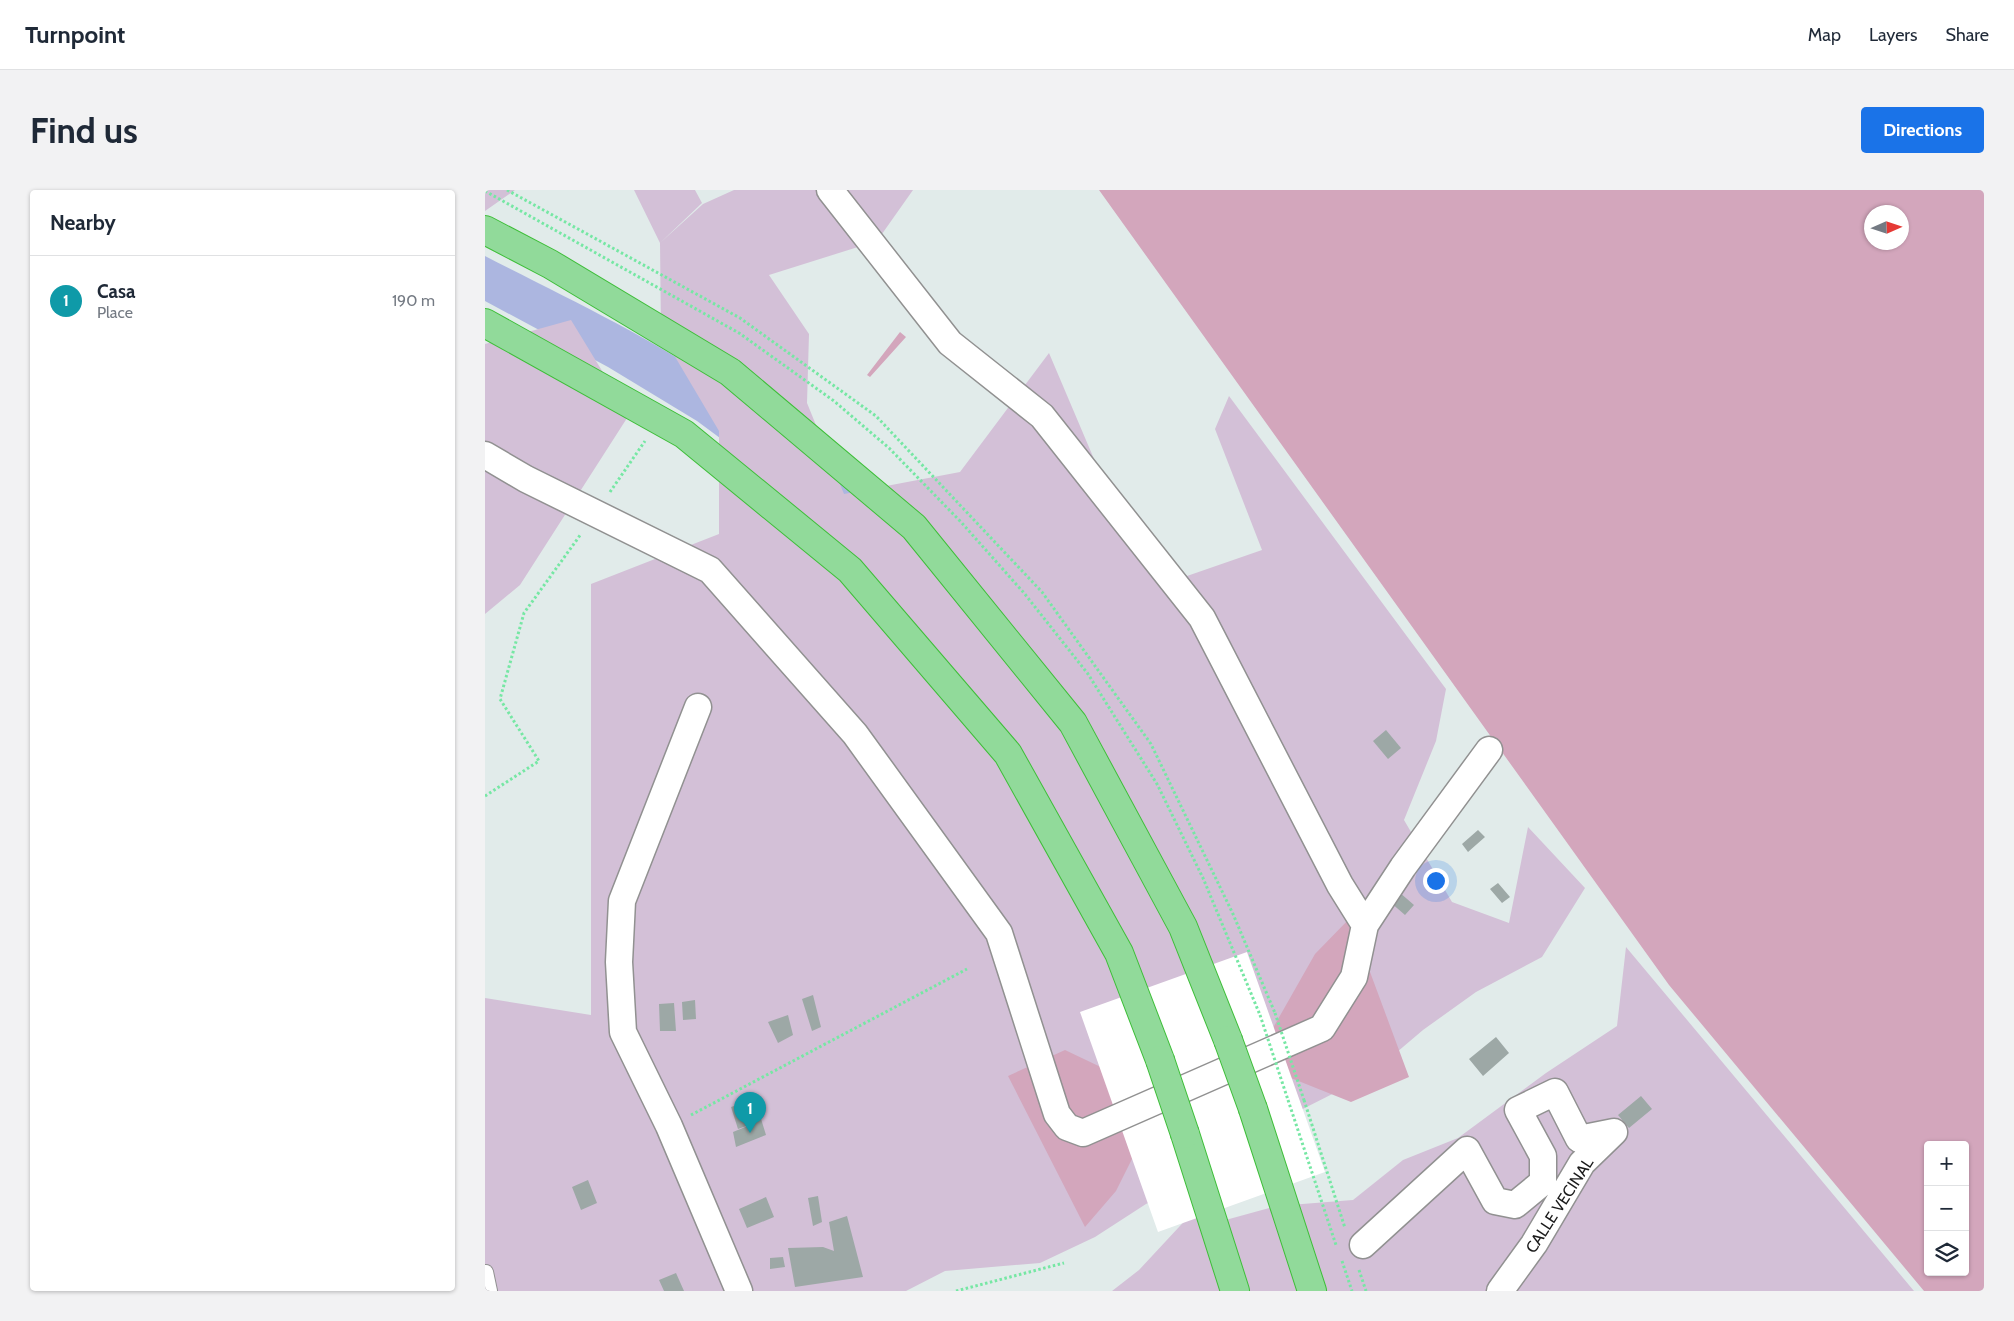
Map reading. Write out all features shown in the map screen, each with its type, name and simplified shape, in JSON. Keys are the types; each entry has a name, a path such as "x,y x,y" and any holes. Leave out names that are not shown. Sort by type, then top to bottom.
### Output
{"highway":[{"path":"485,230 550,264 730,372 914,527 1073,723 1183,927 1253,1109 1312,1291"},
{"path":"485,323 684,434 850,570 1008,754 1119,953 1161,1060 1235,1291"}],"street":[{"path":"830,190 950,343 1042,416 1202,618 1340,885 1365,925"},
{"path":"485,454 526,479 709,570 855,734 999,933 1057,1114 1067,1127 1083,1133 1322,1028 1354,978 1365,925 1403,867 1489,750"},
{"path":"698,707 622,900 619,962 623,1032 669,1126 739,1291"},
{"name":"CALLE VECINAL","path":"1356,1248 1467,1150 1495,1201 1515,1205 1543,1182 1543,1156 1518,1110 1555,1092 1579,1139 1614,1132 1582,1163 1534,1244 1500,1291"}],"lane":[{"path":"487,1272 489,1291"}],"path":[{"path":"485,796 539,761 500,699 523,613 595,514 659,420"},
{"path":"669,1126 967,969"},
{"path":"1275,1013 1356,1248 1366,1291"},
{"path":"1260,1015 1352,1291"},
{"path":"956,1291 1064,1263"}],"shaded area":[{"path":"485,190 515,190 485,211"},
{"path":"634,190 695,190 702,203 660,243"},
{"path":"734,190 913,190 877,241 769,275 809,334 807,403 844,494 960,472 1049,353 1111,499 1187,576 1262,550 1215,429 1229,396 1446,689 1436,741 1404,820 1452,902 1509,923 1528,827 1585,888 1542,957 1476,992 1423,1030 1370,1075 1261,1130 1220,1169 1146,1204 1095,1237 1040,1263 945,1271 906,1291 485,1291 485,998 591,1015 591,584 719,534 719,431 661,333 660,243 703,204"},
{"path":"1099,190 1984,190 1984,1291 1924,1291 1669,985"},
{"path":"485,256 635,333 693,367 787,436 891,525 789,489 697,421 608,367 485,301"},
{"path":"571,320 629,415 520,585 485,614 485,344"},
{"path":"900,332 906,337 870,377 867,375"},
{"path":"1350,918 1409,1077 1351,1102 1291,1078 1273,1028 1315,954"},
{"path":"1626,947 1914,1291 1112,1291 1139,1270 1192,1213 1211,1224 1277,1206 1353,1200 1403,1160 1458,1138 1546,1073 1617,1026"},
{"path":"1065,1050 1128,1080 1146,1131 1116,1191 1085,1227 1008,1076"}],"pier":[{"path":"1247,952 1325,1172 1158,1232 1080,1012"}],"building":[{"path":"1386,730 1401,748 1388,759 1373,741"},
{"path":"1478,830 1485,837 1468,852 1462,844"},
{"path":"1498,883 1510,897 1502,903 1490,889"},
{"path":"1399,892 1414,905 1405,915 1390,902"},
{"path":"813,995 821,1027 812,1031 802,999"},
{"path":"695,1000 696,1019 683,1020 682,1002"},
{"path":"674,1003 676,1031 660,1031 659,1004"},
{"path":"788,1015 793,1035 778,1043 768,1022"},
{"path":"1496,1037 1509,1053 1483,1076 1469,1059"},
{"path":"1641,1096 1652,1109 1629,1128 1618,1115"},
{"path":"755,1099 766,1135 736,1147 733,1132 755,1123 738,1129 731,1107"},
{"path":"588,1180 597,1203 581,1210 572,1187"},
{"path":"818,1196 822,1222 813,1226 808,1198"},
{"path":"766,1197 774,1217 747,1228 739,1209"},
{"path":"847,1216 863,1277 795,1287 788,1248 823,1247 834,1251 829,1222"},
{"path":"783,1257 785,1267 770,1269 770,1258"},
{"path":"676,1273 684,1291 664,1291 659,1280"}],"place":[{"name":"Casa","path":"750,1133"}]}
